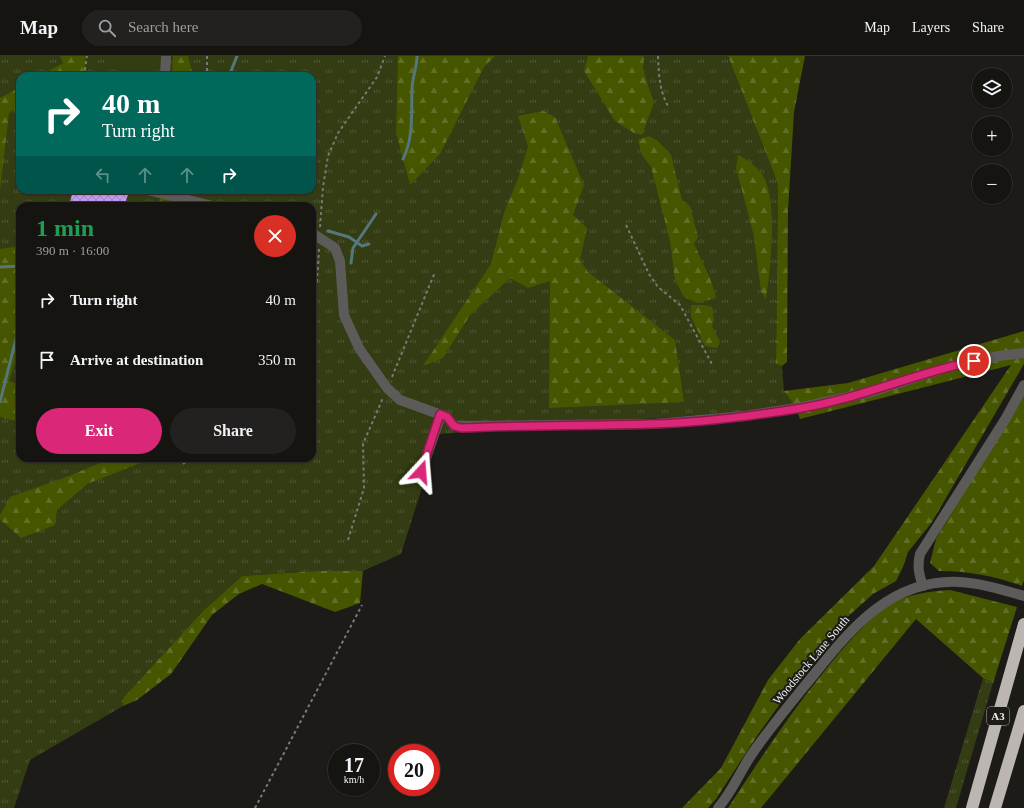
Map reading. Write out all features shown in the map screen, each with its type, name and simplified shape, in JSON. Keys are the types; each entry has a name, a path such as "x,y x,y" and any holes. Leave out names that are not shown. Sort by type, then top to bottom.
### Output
{"highway":[{"name":"A3","path":"972,808 1024,624"},
{"name":"A3","path":"995,808 1024,711"}],"street":[{"path":"165,72 166,56"},
{"path":"164,194 196,202"},
{"path":"316,231 335,248 340,261 344,315 359,348 388,388 400,400 447,417 454,426 461,428 653,424 745,416 803,408 871,392 948,366 999,356 1024,353"},
{"path":"923,586 919,573 918,562 920,554 1006,418 1024,385"},
{"path":"421,472 440,414"},
{"name":"Woodstock Lane South","path":"718,808 754,751 841,640 859,622 880,605 905,592 923,586 957,582 1004,590 1024,596"}],"path":[{"path":"85,72 87,56"},
{"path":"207,56 207,72"},
{"path":"316,231 328,156 338,133 377,77 385,56"},
{"path":"658,56 661,94 669,108"},
{"path":"626,225 649,274 658,287 680,305 713,366"},
{"path":"318,282 320,244"},
{"path":"348,540 364,488 363,444 388,388 434,272"},
{"path":"255,808 362,605"}],"green space":[{"path":"0,56 728,56 778,184 776,364 782,366 784,391 796,408 439,434 401,554 363,571 317,571 242,576 203,611 123,698 123,706 30,760 14,808 0,808"},
{"path":"60,56 86,56 84,72 47,72 63,63"},
{"path":"121,56 160,56 158,72 119,72"},
{"path":"173,56 188,56 192,72 172,72"},
{"path":"398,56 495,56 484,67 440,154 410,185 396,133"},
{"path":"588,56 644,56 643,70 654,103 642,135 634,133 615,121 584,71"},
{"path":"728,56 805,56 794,112 788,211 787,362 782,366 776,364 778,184"},
{"path":"16,89 16,109 9,113 0,191 0,98"},
{"path":"543,111 555,117 584,185 573,215 587,228 580,260 588,272 675,340 684,402 549,408 550,281 528,288 510,278 470,315 443,358 423,366 491,264 504,213 519,176 528,146 518,116"},
{"path":"649,136 658,141 671,155 682,200 690,206 698,237 694,244 709,277 716,298 697,303 684,297 675,280 670,241 651,167 642,155 638,140"},
{"path":"738,155 752,163 762,174 767,186 770,200 772,235 766,299 761,291 754,236 736,168"},
{"path":"160,194 187,194 189,202 160,202"},
{"path":"16,247 16,359 9,381 16,384 16,421 0,417 0,249"},
{"path":"691,305 704,305 712,307 714,320 712,326 720,342 717,348 705,346 691,317"},
{"path":"1024,331 1024,364 932,522 908,552 896,581 873,594 832,631 757,736 716,799 708,808 682,808 721,768 768,680 800,639 874,566 1011,365 800,419 796,408 784,391 848,383"},
{"path":"1024,395 1024,580 1022,586 1002,579 981,575 939,571 930,563 936,539"},
{"path":"102,462 143,462 87,484 57,510 55,525 21,538 0,519 0,515 10,497 69,476"},
{"path":"317,571 363,571 360,603 335,612 262,584 239,594 212,615 171,674 137,700 123,706 123,698 203,611 242,576"},
{"path":"950,590 1017,607 993,683 983,678 916,619 761,808 728,808 785,722 838,654 863,627 891,604 905,598 935,591"},
{"path":"983,678 993,683 956,808 944,808"}],"building":[{"path":"72,194 128,194 125,202 70,202"}],"waterway":[{"path":"231,72 237,56"},
{"path":"403,159 409,142 412,116 412,86 417,56"},
{"path":"351,263 353,248 376,214"},
{"path":"328,231 349,237 362,246 369,244"},
{"path":"0,267 16,266"},
{"path":"0,402 16,339"}],"route":[{"path":"421,472 440,414 447,417 454,426 461,428 653,424 745,416 803,408 871,392 948,366 974,361"}]}
